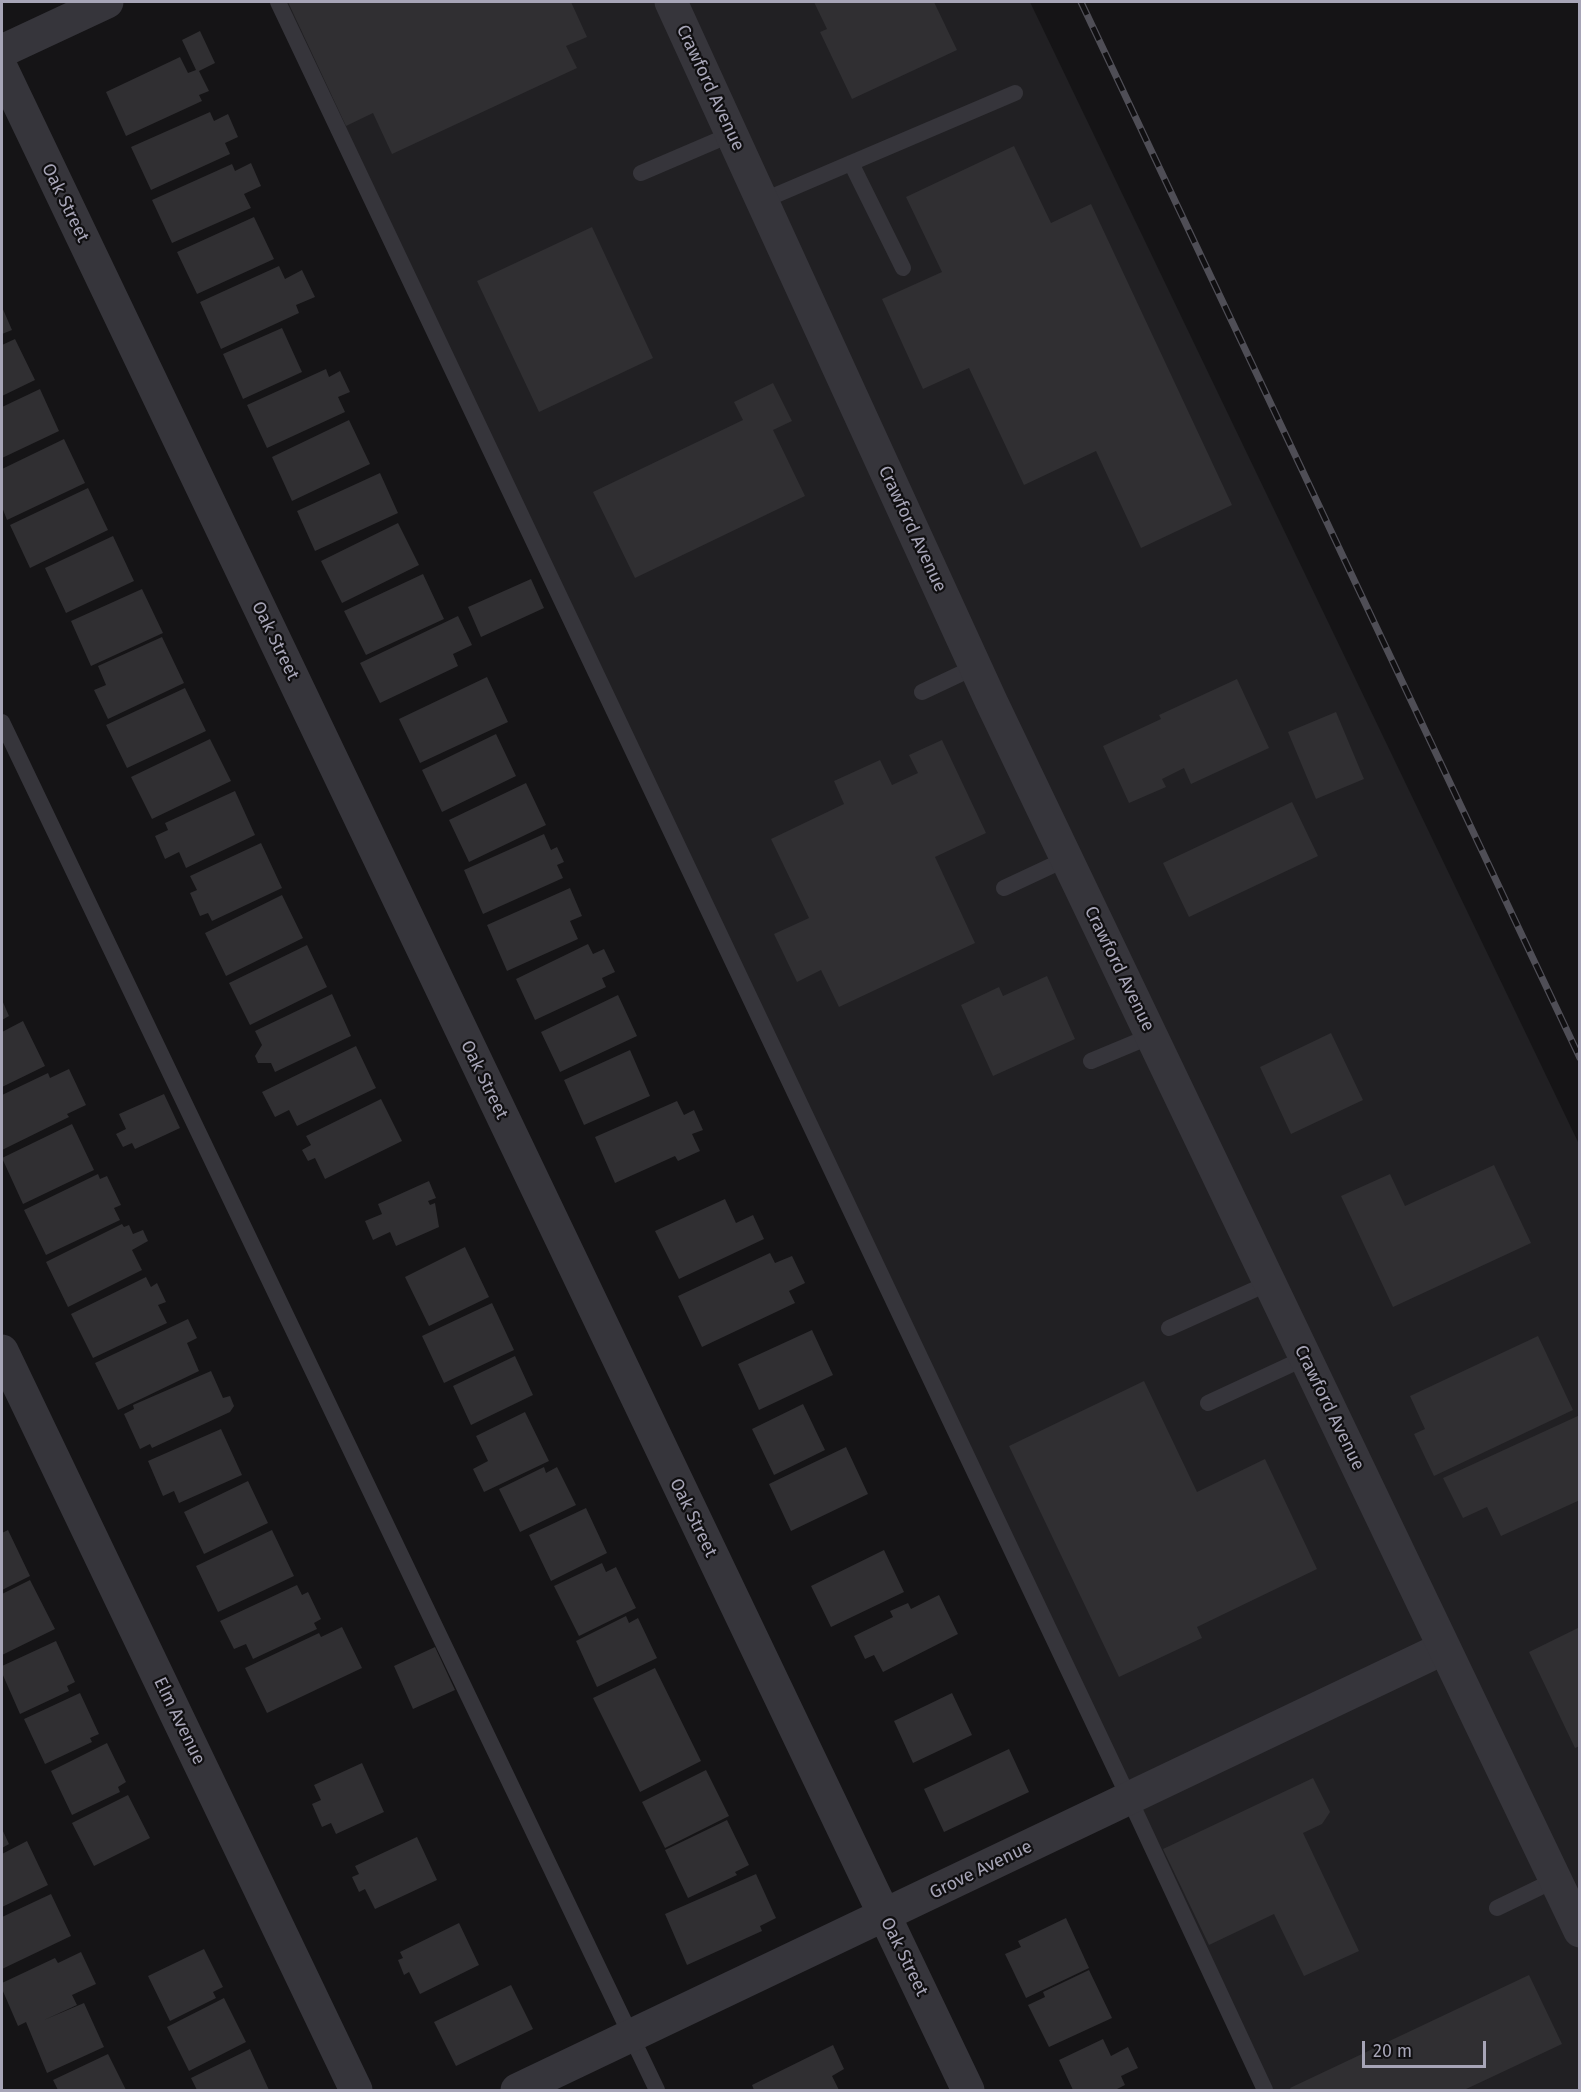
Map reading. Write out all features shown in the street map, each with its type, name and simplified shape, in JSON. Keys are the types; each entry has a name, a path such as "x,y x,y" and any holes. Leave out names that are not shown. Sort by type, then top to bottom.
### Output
{"street":[{"path":"2,51 107,2"},
{"name":"Crawford Avenue","path":"671,2 975,667 1580,1931"},
{"name":"Oak Street","path":"2,69 968,2091"},
{"name":"Elm Avenue","path":"2,1351 356,2091"},
{"name":"Grove Avenue","path":"517,2091 1444,1648"}],"lane":[{"path":"278,2 1130,1798 1265,2091"},
{"path":"762,201 1015,93"},
{"path":"641,173 732,135"},
{"path":"851,163 903,268"},
{"path":"922,692 975,667"},
{"path":"2,722 657,2091"},
{"path":"1004,888 1066,859"},
{"path":"1091,1061 1151,1036"},
{"path":"1169,1328 1269,1283"},
{"path":"1208,1403 1305,1359"},
{"path":"1497,1908 1555,1880"}],"shaded area":[{"path":"276,2 1030,2 1579,1144 1579,2090 1271,2090"}],"building":[{"path":"288,2 571,2 587,37 566,46 577,68 392,154 373,113 346,126"},
{"path":"814,2 934,2 957,50 852,99 820,32 827,29"},
{"path":"200,31 215,63 199,71 209,91 199,95 202,101 126,136 106,92 180,57 188,73 196,70 182,40"},
{"path":"210,112 214,121 228,114 238,137 225,143 230,154 151,190 131,147"},
{"path":"1014,146 1051,223 1091,204 1232,505 1141,548 1096,451 1024,485 969,368 923,389 882,299 942,272 906,197"},
{"path":"251,163 261,186 244,194 251,208 172,243 152,200 232,164 235,171"},
{"path":"254,217 274,259 197,294 177,252"},
{"path":"592,227 653,358 539,412 477,281"},
{"path":"279,266 285,279 302,270 315,297 296,305 299,313 221,349 200,302"},
{"path":"2,307 12,330 2,334"},
{"path":"282,328 302,372 243,399 223,354"},
{"path":"15,339 35,380 2,396 2,345"},
{"path":"326,369 329,377 340,371 350,392 338,397 345,412 267,448 247,405"},
{"path":"773,383 792,421 773,430 805,496 635,578 593,492 743,420 734,402"},
{"path":"40,389 59,431 2,458 2,407"},
{"path":"349,420 370,464 292,501 272,457"},
{"path":"64,439 85,483 7,520 2,507 2,469"},
{"path":"380,473 398,513 315,551 297,511"},
{"path":"88,488 108,530 30,568 10,525"},
{"path":"398,523 419,565 342,603 321,561"},
{"path":"113,536 134,581 66,613 45,568"},
{"path":"423,574 444,619 366,655 344,611"},
{"path":"531,579 544,608 481,637 468,607"},
{"path":"142,589 163,633 91,666 71,621"},
{"path":"458,616 472,645 453,654 458,666 380,703 360,663"},
{"path":"162,637 184,683 108,719 94,690 106,685 98,666"},
{"path":"487,677 508,722 420,763 399,719"},
{"path":"1237,679 1269,748 1191,784 1184,768 1162,779 1166,787 1129,803 1103,746 1161,719 1159,715"},
{"path":"185,688 206,731 127,768 106,725"},
{"path":"1336,712 1364,779 1316,799 1288,732"},
{"path":"496,734 516,776 442,812 422,770"},
{"path":"210,739 231,781 152,819 131,777"},
{"path":"942,740 986,833 935,857 975,943 839,1007 821,970 797,982 774,934 809,918 771,839 844,804 834,781 880,760 892,785 918,773 909,755"},
{"path":"526,783 546,825 469,862 449,820"},
{"path":"235,791 255,835 186,868 179,852 165,859 155,836 168,830 165,823"},
{"path":"1292,802 1318,856 1189,917 1163,863"},
{"path":"544,834 551,850 557,847 564,862 557,865 563,878 483,914 464,870"},
{"path":"261,843 282,888 212,921 208,913 200,916 190,893 197,890 190,876"},
{"path":"570,888 582,916 570,921 578,939 507,971 487,925"},
{"path":"282,895 303,938 226,976 205,933"},
{"path":"588,944 593,954 604,949 615,972 602,978 606,987 535,1020 516,979"},
{"path":"307,945 327,987 250,1025 229,983"},
{"path":"1047,976 1075,1039 993,1076 961,1005 999,987 1003,996"},
{"path":"332,994 351,1036 275,1072 271,1063 258,1063 255,1056 262,1045 255,1031"},
{"path":"618,995 637,1036 560,1072 541,1032"},
{"path":"2,1000 9,1016 2,1020"},
{"path":"23,1021 45,1066 2,1087 2,1032"},
{"path":"1331,1033 1363,1100 1291,1134 1260,1067"},
{"path":"356,1046 376,1088 297,1126 289,1110 275,1117 262,1092"},
{"path":"630,1050 650,1096 584,1125 564,1080"},
{"path":"69,1069 86,1105 67,1114 69,1117 2,1150 2,1095 48,1073 50,1078"},
{"path":"164,1094 180,1128 135,1149 132,1143 123,1147 116,1134 126,1129 119,1114"},
{"path":"381,1099 402,1141 325,1179 315,1158 308,1161 302,1150 311,1145 306,1136"},
{"path":"677,1101 684,1115 694,1110 703,1130 692,1134 700,1151 678,1161 675,1156 615,1183 595,1137"},
{"path":"72,1124 94,1170 23,1204 2,1158"},
{"path":"1494,1165 1531,1243 1393,1307 1341,1196 1390,1174 1405,1206"},
{"path":"98,1174 100,1179 107,1176 121,1205 114,1208 120,1220 46,1255 24,1210"},
{"path":"429,1181 436,1198 428,1201 430,1205 435,1203 439,1227 396,1246 390,1232 373,1240 365,1221 382,1214 378,1204"},
{"path":"725,1199 736,1223 753,1215 764,1239 679,1279 655,1231"},
{"path":"122,1224 124,1227 129,1225 133,1234 143,1230 148,1241 132,1250 142,1270 68,1307 46,1262"},
{"path":"465,1247 489,1297 429,1326 405,1277"},
{"path":"770,1253 775,1263 792,1256 805,1283 789,1291 795,1303 702,1347 678,1296"},
{"path":"146,1277 151,1287 157,1283 166,1302 158,1305 167,1323 93,1358 71,1314"},
{"path":"492,1303 514,1350 444,1383 422,1336"},
{"path":"188,1319 197,1338 187,1343 199,1371 118,1410 95,1363"},
{"path":"812,1330 833,1375 759,1410 738,1364"},
{"path":"1538,1336 1573,1410 1434,1476 1414,1434 1425,1429 1410,1396"},
{"path":"515,1356 533,1395 471,1425 453,1386"},
{"path":"211,1371 223,1398 230,1396 234,1406 230,1412 152,1448 150,1444 140,1449 124,1414 134,1409 133,1405"},
{"path":"1144,1381 1197,1492 1265,1459 1317,1569 1197,1627 1202,1638 1119,1677 1009,1446"},
{"path":"803,1404 825,1450 774,1475 752,1429"},
{"path":"525,1412 549,1461 484,1492 473,1469 488,1461 476,1436"},
{"path":"1580,1415 1580,1500 1501,1536 1487,1507 1463,1518 1443,1478"},
{"path":"221,1429 242,1475 179,1503 174,1491 163,1496 148,1461"},
{"path":"846,1447 868,1494 791,1531 769,1484"},
{"path":"544,1467 546,1473 557,1467 576,1505 520,1532 499,1489"},
{"path":"248,1481 268,1523 204,1554 184,1512"},
{"path":"586,1508 607,1553 551,1581 529,1535"},
{"path":"8,1530 30,1576 2,1590 2,1533"},
{"path":"272,1530 294,1576 218,1612 196,1566"},
{"path":"884,1550 904,1592 831,1627 811,1586"},
{"path":"602,1563 606,1572 616,1567 636,1608 579,1636 554,1586"},
{"path":"30,1580 55,1629 2,1655 2,1594"},
{"path":"297,1585 302,1595 308,1592 321,1619 314,1623 317,1629 253,1659 246,1644 234,1649 220,1621"},
{"path":"939,1595 958,1634 883,1672 874,1655 865,1659 854,1636 893,1617 890,1611 908,1603 911,1609"},
{"path":"626,1616 629,1623 638,1618 657,1658 597,1687 576,1641"},
{"path":"342,1627 362,1668 267,1713 245,1668 319,1633 321,1637"},
{"path":"1580,1627 1580,1746 1575,1748 1529,1652"},
{"path":"56,1641 75,1682 67,1686 69,1691 20,1714 2,1673 2,1666"},
{"path":"435,1647 455,1690 413,1709 394,1666"},
{"path":"655,1668 701,1761 640,1792 593,1698"},
{"path":"80,1693 99,1734 90,1738 92,1742 45,1764 24,1719"},
{"path":"952,1693 972,1735 913,1763 894,1721"},
{"path":"107,1743 126,1782 118,1787 120,1792 72,1815 51,1771"},
{"path":"1009,1749 1029,1792 944,1832 924,1789"},
{"path":"362,1763 384,1812 336,1834 331,1823 322,1827 312,1804 321,1800 314,1785"},
{"path":"706,1770 729,1816 665,1848 642,1802"},
{"path":"1313,1778 1330,1812 1322,1824 1303,1833 1359,1951 1304,1976 1274,1914 1209,1945 1163,1849"},
{"path":"128,1795 150,1838 94,1866 72,1823"},
{"path":"727,1820 749,1865 735,1872 737,1875 688,1898 665,1850"},
{"path":"2,1829 9,1844 2,1848"},
{"path":"417,1837 437,1880 375,1909 365,1889 359,1892 352,1877 359,1874 355,1866"},
{"path":"27,1841 48,1885 2,1907 2,1854"},
{"path":"756,1874 776,1918 760,1926 762,1931 687,1965 665,1914"},
{"path":"51,1894 71,1936 2,1969 2,1917"},
{"path":"1066,1918 1089,1968 1026,1998 1005,1954 1021,1947 1018,1941"},
{"path":"459,1923 479,1965 420,1994 409,1972 404,1975 398,1960 403,1958 400,1952"},
{"path":"204,1949 223,1987 213,1992 216,1998 170,2021 148,1976"},
{"path":"81,1952 96,1984 72,1995 77,2005 44,2020 84,2003 104,2047 47,2073 26,2022 18,2026 2,1989 2,1983 55,1958 58,1963"},
{"path":"1089,1970 1112,2018 1049,2047 1028,2005 1045,1997 1043,1992"},
{"path":"1529,1975 1562,2044 1464,2090 1291,2090 1290,2088"},
{"path":"511,1985 533,2029 456,2066 434,2022"},
{"path":"224,1998 246,2042 189,2071 167,2027"},
{"path":"1103,2039 1111,2056 1128,2047 1138,2068 1121,2076 1125,2085 1115,2090 1073,2090 1059,2060"},
{"path":"833,2045 844,2069 832,2076 839,2090 754,2090 752,2085"},
{"path":"250,2049 269,2090 197,2090 191,2078"},
{"path":"108,2054 126,2090 58,2090 53,2080"}],"railway":[{"path":"1081,2 1580,1058"}]}
